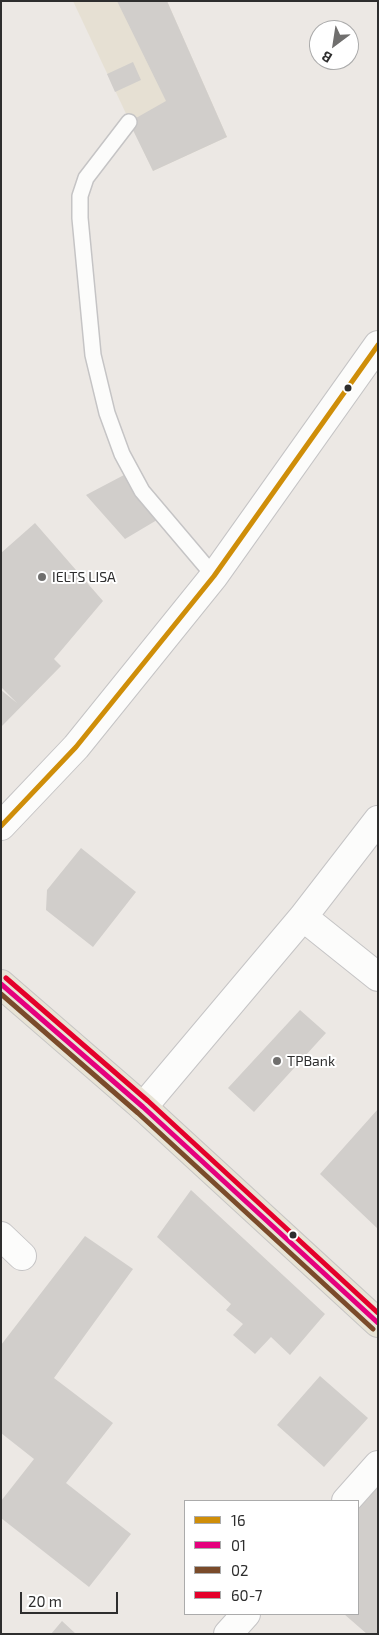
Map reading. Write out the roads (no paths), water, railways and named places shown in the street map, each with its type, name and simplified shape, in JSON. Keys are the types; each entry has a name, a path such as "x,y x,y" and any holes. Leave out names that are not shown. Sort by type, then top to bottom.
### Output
{"main road":[{"path":"1,826 76,746 214,576 378,345"},
{"path":"143,1107 302,917 378,820"},
{"path":"302,917 378,977"},
{"path":"1,984 143,1107 378,1323"},
{"path":"1,1236 22,1256"},
{"path":"347,1500 378,1465"},
{"path":"228,1634 245,1615"}],"lane":[{"path":"129,122 86,178 80,196 80,218 94,354 107,413 122,454 142,491 214,576"}],"place":[{"name":"IELTS LISA","path":"42,577"},
{"name":"TPBank","path":"277,1061"}]}
